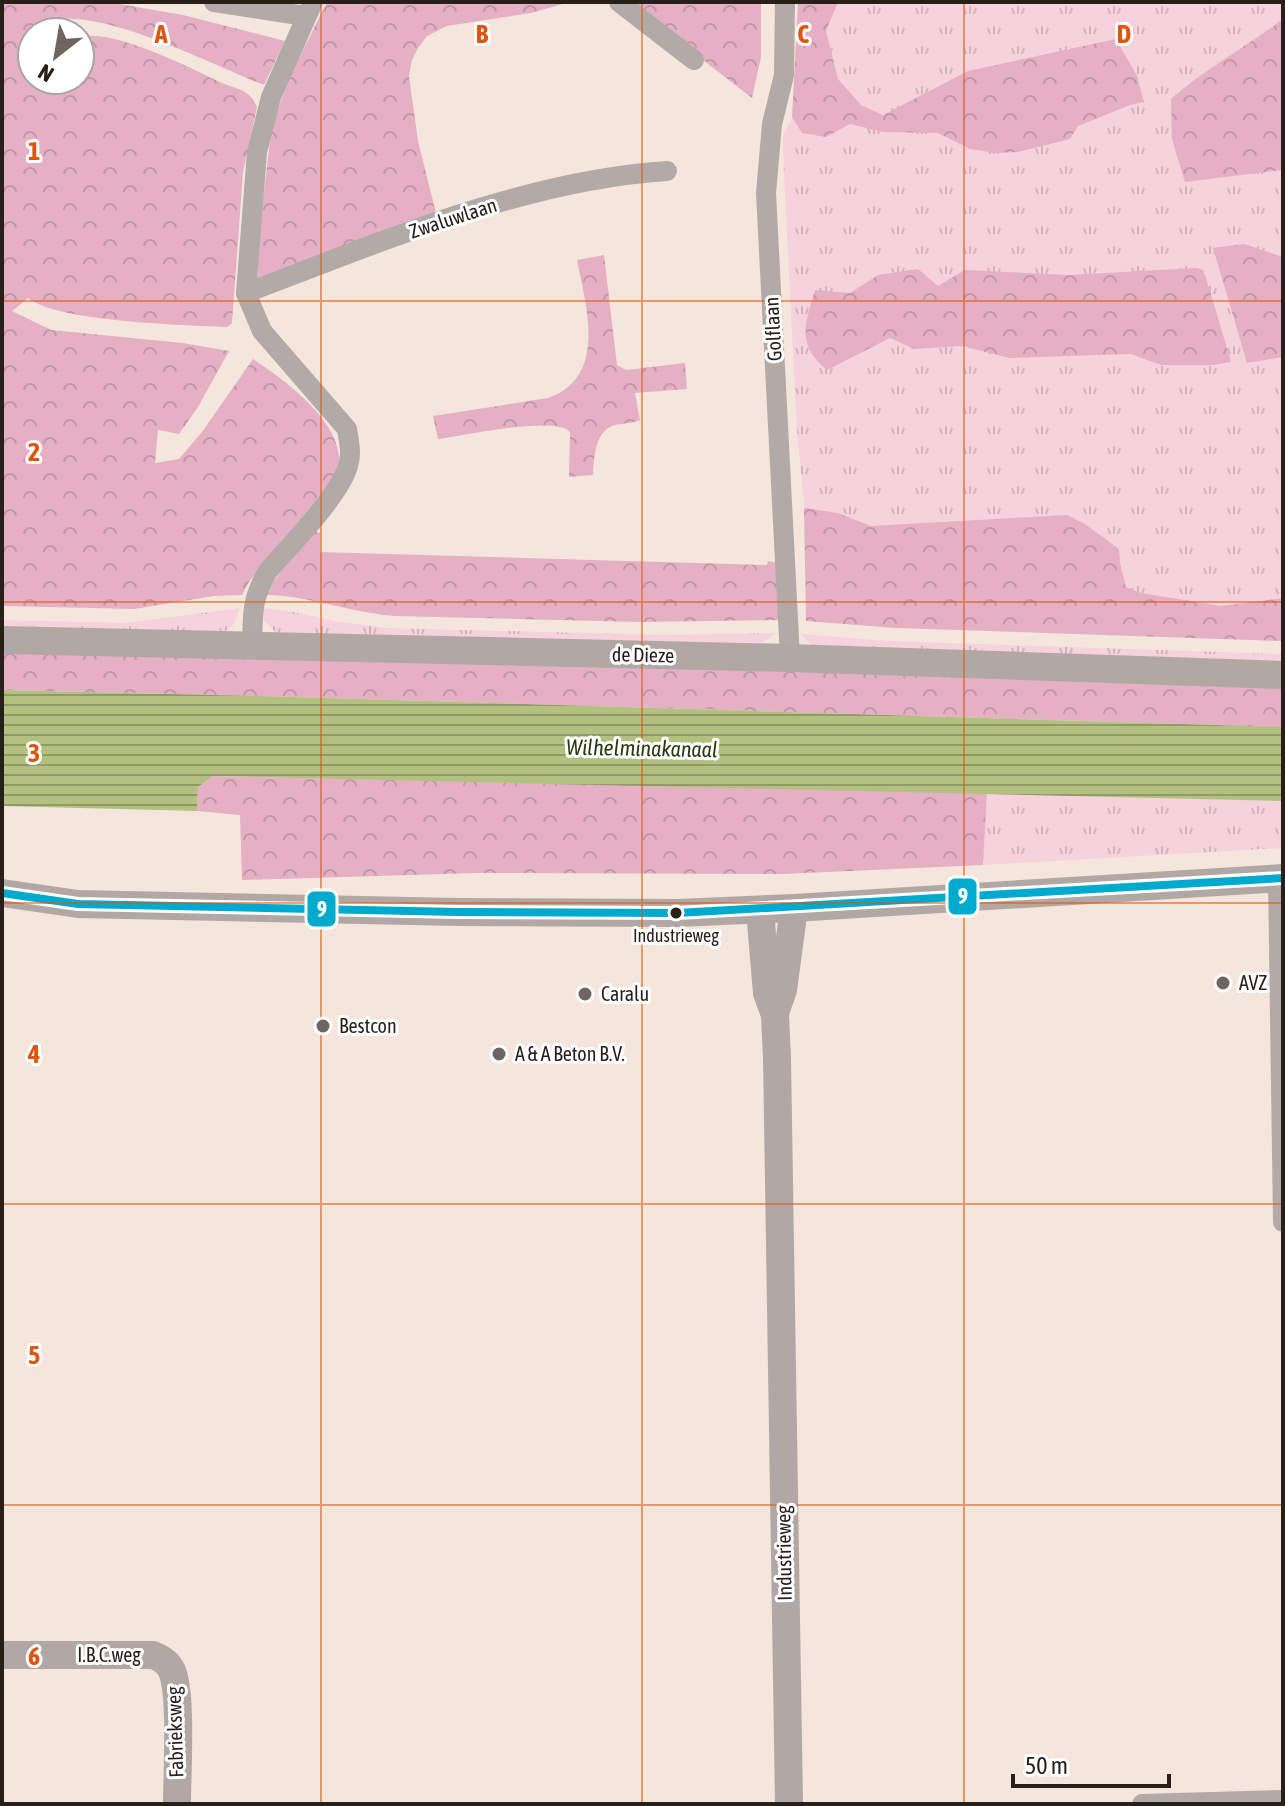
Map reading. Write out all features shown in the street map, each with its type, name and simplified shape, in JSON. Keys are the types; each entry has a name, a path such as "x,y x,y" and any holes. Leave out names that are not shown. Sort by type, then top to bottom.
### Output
{"street":[{"path":"214,2 309,9 271,97 257,152 246,293 262,331 347,429 351,449 339,486 268,571 260,586 253,602 252,646"},
{"path":"619,2 694,60"},
{"name":"Golflaan","path":"785,2 784,75 772,124 766,193 790,658"},
{"name":"Zwaluwlaan","path":"246,293 415,230 502,202 630,173 667,171"},
{"name":"de Dieze","path":"2,640 790,658 1283,675"},
{"path":"2,893 78,904 640,913 760,910 1280,878 1283,1222"},
{"name":"Industrieweg","path":"789,1804 775,1015 783,990 794,908"},
{"name":"Industrieweg","path":"760,910 767,993 775,1015"},
{"name":"I.B.C.weg","path":"2,1655 153,1655 167,1662"},
{"name":"Fabrieksweg","path":"167,1662 173,1674 176,1696 177,1804"},
{"path":"1142,1804 1283,1800"}],"green space":[{"path":"2,2 108,2 183,15 285,41 264,85 156,40 96,22 96,16 16,16 16,96 96,96 96,36 112,38 172,59 244,92 257,107 243,172 232,323 227,327 93,317 43,306 28,298 12,311 51,330 183,343 229,351 179,434 158,430 155,463 179,459 202,432 253,359 312,406 334,437 339,454 338,471 324,495 249,582 242,595 214,596 134,609 2,606"},
{"path":"327,2 570,2 531,13 447,26 427,36 412,60 409,76 418,141 436,213 257,279 272,124 292,72"},
{"path":"628,2 761,2 761,57 752,98"},
{"path":"798,2 1283,2 1283,615 815,608 797,433 784,175 783,135 793,117"},
{"path":"798,2 838,2 826,31 838,79 861,105 883,115 968,71 1116,39 1137,76 1144,102 1078,126 1070,139 1018,152 995,153 970,149 938,133 883,132 850,124 826,137 802,133 792,117"},
{"path":"1283,19 1283,170 1185,182 1172,139 1171,99"},
{"path":"1244,244 1283,257 1283,357 1247,363 1213,248"},
{"path":"604,255 617,365 626,370 685,363 687,389 635,393 640,420 615,425 603,433 597,446 593,475 569,477 570,432 562,427 529,426 438,439 433,416 548,398 567,388 579,374 586,357 588,338 588,318 577,260"},
{"path":"918,269 938,286 965,270 1068,275 1203,270 1231,362 1161,365 1131,354 1009,358 962,346 914,349 890,338 827,370 817,361 807,343 806,324 815,290 850,293 878,275"},
{"path":"804,508 838,513 871,526 1067,515 1119,549 1126,587 1141,593 1221,606 1283,598 1283,641 895,628 806,621"},
{"path":"313,530 320,533 320,552 767,565 768,561 777,563 779,620 640,622 395,616 267,595 273,582"},
{"path":"240,608 233,626 222,633 2,630 2,620 126,623"},
{"path":"262,608 385,628 663,635 775,633 759,646 276,633 264,620"},
{"path":"800,634 885,641 1283,654 1283,665 813,646"},
{"path":"2,649 1283,685 1283,727 2,690"},
{"path":"213,776 987,793 983,865 783,874 476,873 242,880 240,815 197,811 198,787"},
{"path":"987,793 1283,801 1283,848 983,865"}],"water":[{"name":"Wilhelminakanaal","path":"2,690 1283,727 1283,801 213,776 198,787 197,811 2,806"}],"transit line":[{"name":"9","path":"2,893 78,904 678,913 1283,878"}],"place":[{"name":"Industrieweg","path":"676,913"},
{"name":"AVZ","path":"1223,983"},
{"name":"Caralu","path":"585,994"},
{"name":"Bestcon","path":"323,1026"},
{"name":"A & A Beton B.V.","path":"499,1054"}]}
